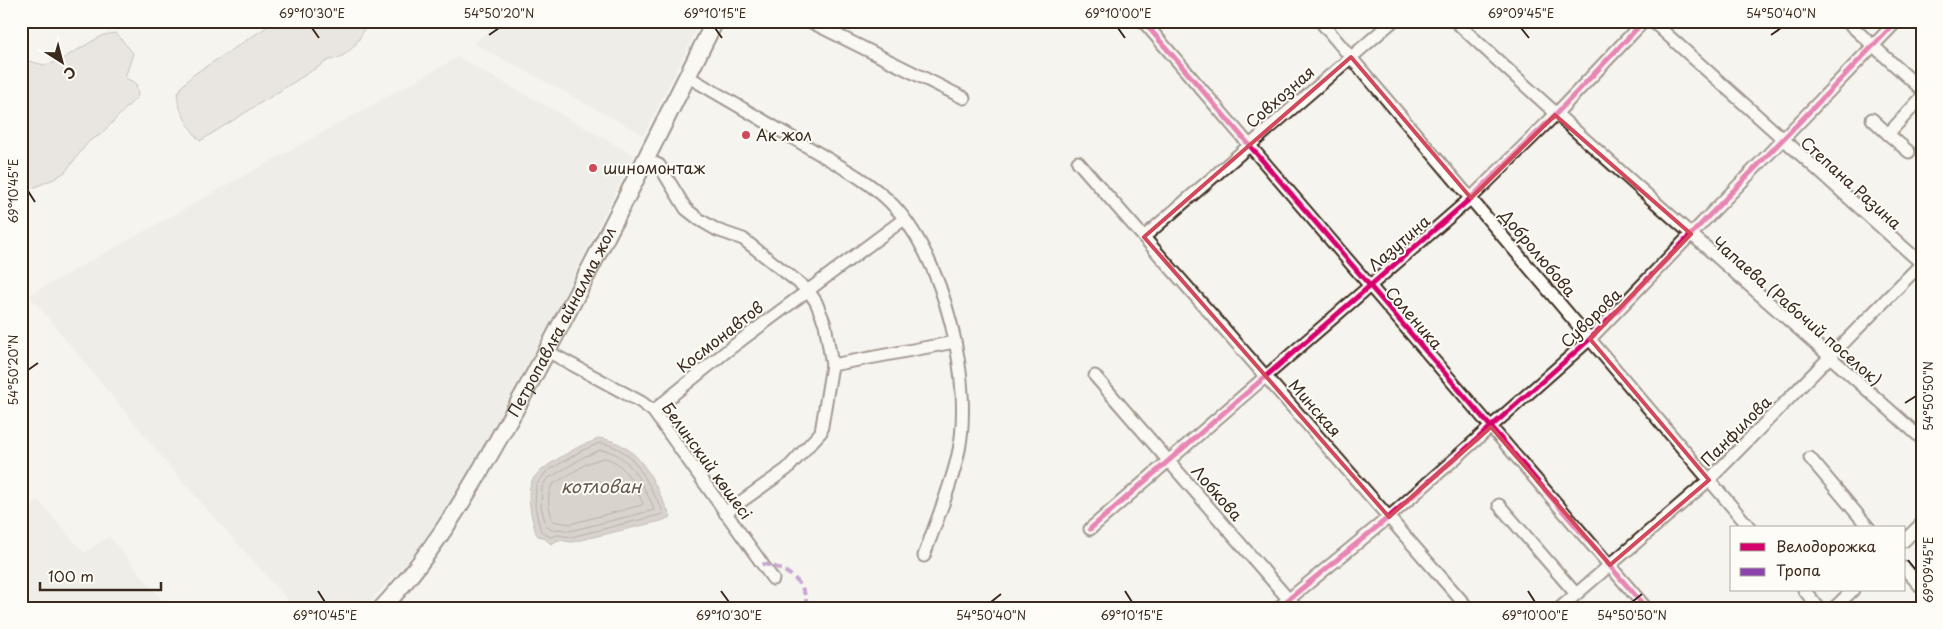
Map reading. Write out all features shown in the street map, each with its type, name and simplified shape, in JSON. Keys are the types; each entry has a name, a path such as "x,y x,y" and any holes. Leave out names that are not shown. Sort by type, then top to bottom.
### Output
{"highway":[{"name":"Петропавлға айналма жол","path":"382,608 431,550 465,498 547,351 715,21"}],"street":[{"path":"809,21 964,98"},
{"name":"Соленика","path":"1143,21 1646,608"},
{"name":"Добролюбова","path":"1320,21 1748,526"},
{"name":"Совхозная","path":"1144,237 1392,21"},
{"name":"Чапаева (Рабочий поселок)","path":"1455,21 1556,115 1922,439"},
{"name":"Лазутина","path":"1090,529 1471,198 1556,115 1644,21"},
{"name":"Степана Разина","path":"1652,21 1922,263"},
{"path":"1846,21 1922,90"},
{"name":"Суворова","path":"1278,608 1292,604 1590,339 1897,21"},
{"path":"687,76 848,170 875,189 891,203 904,219 921,242 935,270 955,342 961,378 961,426 957,459 924,556"},
{"path":"1888,134 1922,97"},
{"path":"1872,119 1909,152"},
{"path":"645,159 659,165 686,209 717,230 743,239 808,290 821,313 832,365 821,432 787,469 725,513"},
{"name":"Минская","path":"1078,162 1468,608"},
{"name":"Космонавтов","path":"653,411 728,350 904,219"},
{"name":"Панфилова","path":"1560,608 1709,480 1922,263"},
{"path":"832,365 955,342"},
{"name":"Белинский көшесі","path":"547,351 641,402 653,411 772,579"},
{"name":"Лобкова","path":"1095,376 1292,604"},
{"path":"1810,458 1868,526"},
{"path":"1499,505 1576,594"},
{"path":"1906,539 1922,523"},
{"path":"1906,570 1922,588"},
{"path":"1806,592 1819,608"},
{"path":"1834,608 1851,592"}],"highlighted area":[{"path":"1351,57 1471,198 1555,115 1691,234 1590,339 1709,480 1610,565 1491,427 1389,517 1144,237"}],"shaded area":[{"path":"276,21 367,21 358,41 343,56 329,60 200,141 179,105 178,94 181,88 193,75"},
{"path":"503,21 701,21 644,135 473,43"},
{"path":"116,33 133,53 125,78 136,83 138,96 100,135 89,141 65,172 30,189 21,188 21,59 44,65 57,62 103,35"},
{"path":"458,57 634,155 536,351 490,438 448,509 420,549 364,608 295,608 180,479 29,295"},
{"path":"38,500 84,553 109,536 169,608 21,608 21,512"}],"water":[{"name":"котлован","path":"598,438 613,441 636,456 652,478 671,517 572,542 558,540 551,544 536,533 529,501 531,483 552,462"}],"marked path":[{"path":"762,564 779,568 793,577 803,591 806,599 806,608"}],"cycle path":[{"path":"1143,21 1646,608"},
{"path":"1090,529 1471,198 1555,115 1644,21"},
{"path":"1278,608 1389,517 1590,339 1897,21"}],"place":[{"name":"Ак жол","path":"746,135"},
{"name":"шиномонтаж","path":"593,168"}]}
